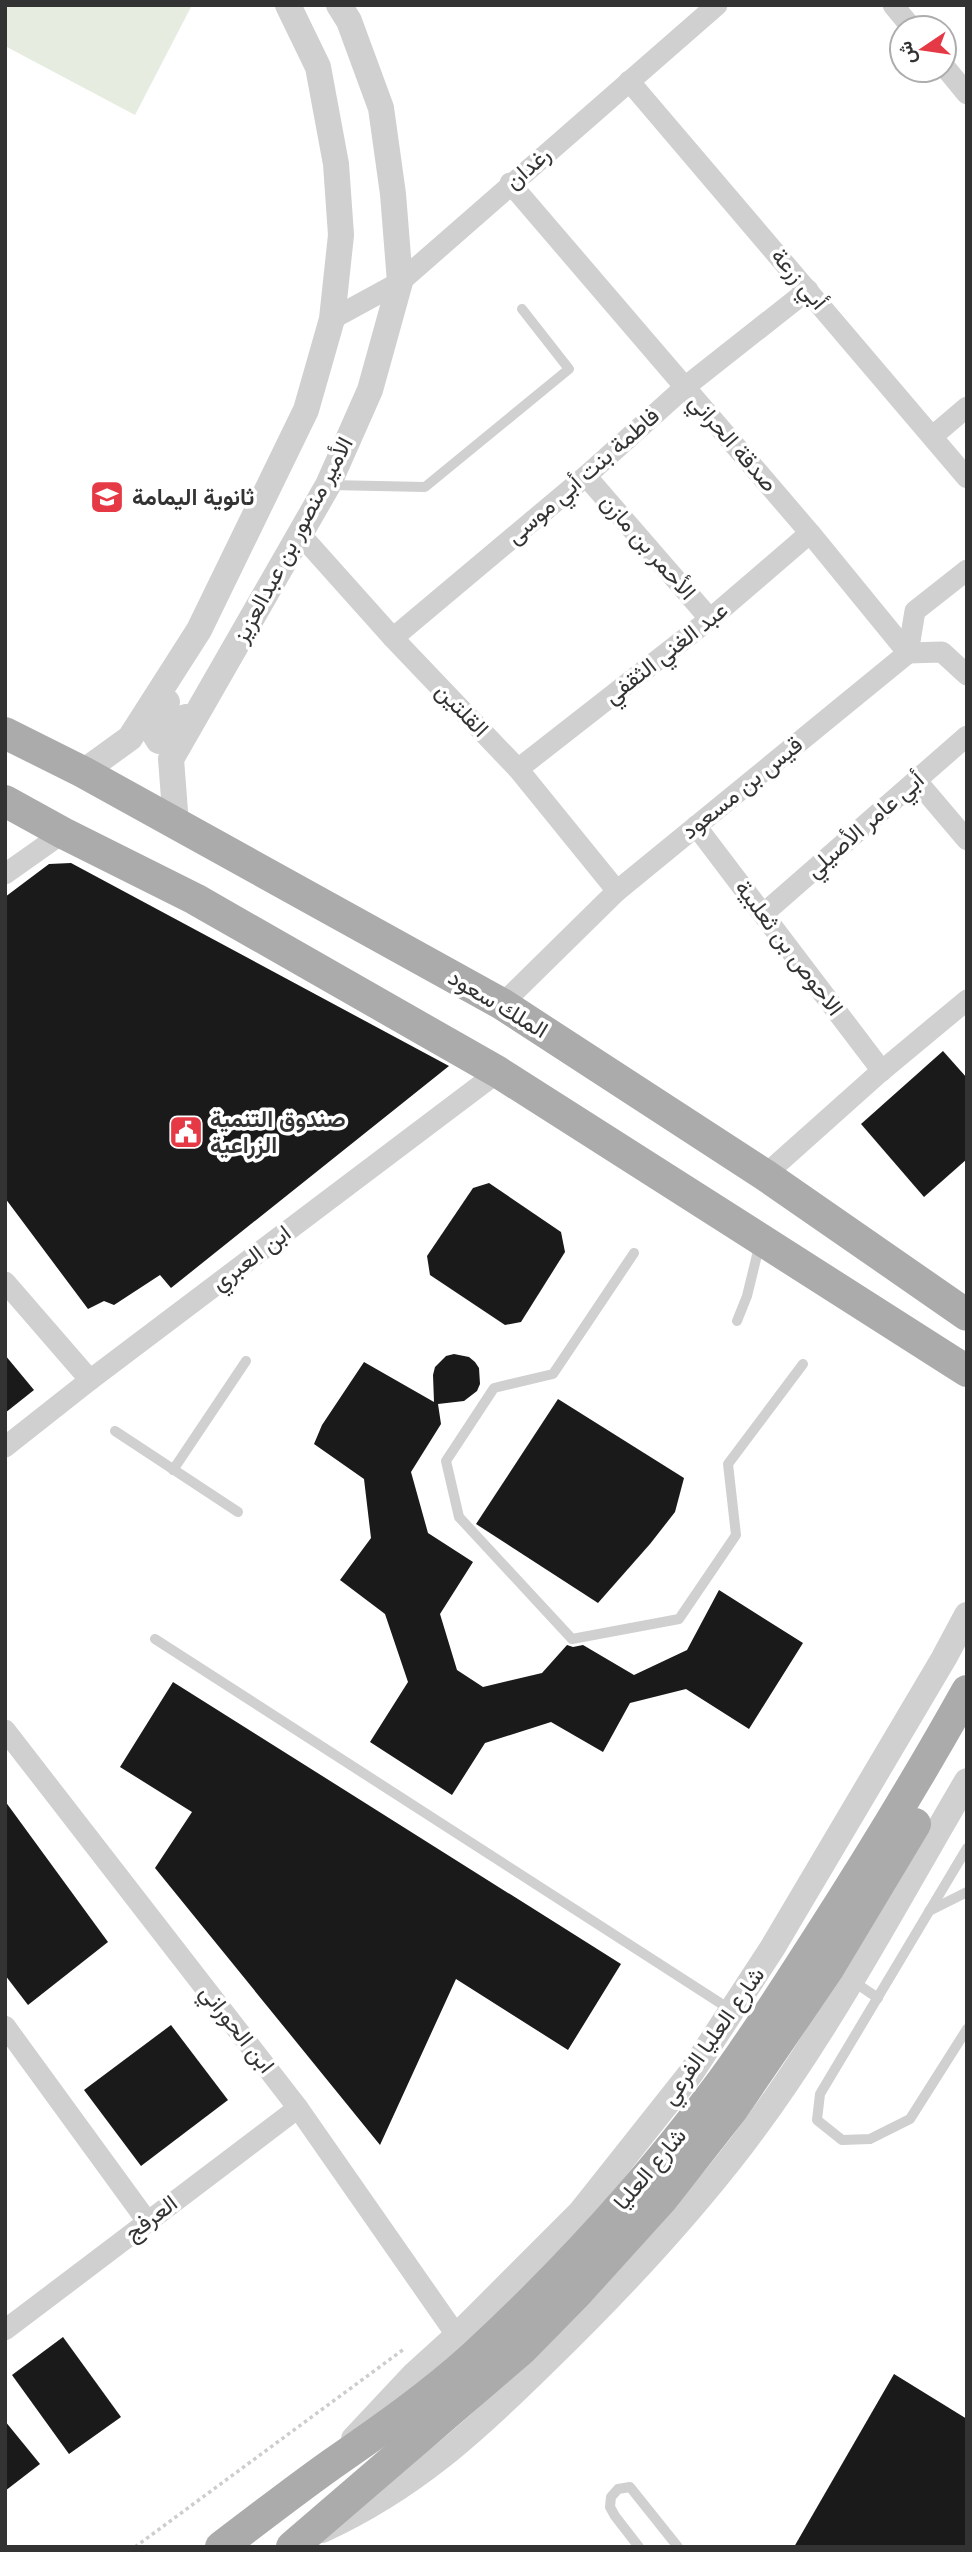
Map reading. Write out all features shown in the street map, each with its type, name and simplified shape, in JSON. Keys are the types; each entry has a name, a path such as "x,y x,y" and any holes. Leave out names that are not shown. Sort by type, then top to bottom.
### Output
{"main road":[{"name":"الملك سعود","path":"5,733 83,772 502,1004 765,1175 967,1315"},
{"path":"5,800 63,833 195,899 498,1072 967,1371"},
{"name":"شارع العليا","path":"221,2547 416,2405 474,2356 573,2256 672,2144 716,2089 787,1986 883,1835 967,1691"},
{"name":"شارع العليا","path":"298,2542 522,2349 663,2199 732,2110 828,1969 967,1736"}],"street":[{"name":"الأمير منصور بن عبدالعزيز","path":"83,772 131,738 199,630 306,410 332,319 341,235 336,164 318,67 288,5"},
{"name":"الأمير منصور بن عبدالعزيز","path":"176,824 170,759 328,485 370,390 400,282 393,194 381,108 349,21 339,5"},
{"name":"رغدان","path":"332,319 400,282 510,183 718,5"},
{"name":"أبي زرعة","path":"629,81 967,478"},
{"name":"صدقة الحراني","path":"510,183 810,533 908,653"},
{"name":"فاطمة بنت أبي موسى","path":"393,638 586,476 685,387 808,290"},
{"path":"933,436 967,407"},
{"name":"الأحمر بن مازن","path":"586,476 710,619"},
{"name":"عبد الغني الثقفي","path":"518,769 710,619 810,533"},
{"name":"القلتين","path":"300,534 393,638 518,769 617,891"},
{"path":"967,570 915,611 908,653 942,652 967,675"},
{"path":"199,630 154,733 159,741 167,739 215,682"},
{"name":"قيس بن مسعود","path":"502,1004 617,891 908,653"},
{"name":"أبي عامر الأصيلي","path":"763,914 967,736"},
{"path":"916,780 967,840"},
{"name":"الاحوص بن ثعلبية","path":"696,826 882,1071"},
{"path":"5,874 63,833"},
{"path":"765,1175 967,1000"},
{"name":"ابن العبري","path":"5,1447 498,1072"},
{"path":"5,1282 90,1380"},
{"path":"940,1354 967,1379"},
{"name":"شارع العليا الفرعي","path":"331,2465 414,2375 457,2336 580,2213 691,2073 802,1899 967,1615"},
{"name":"ابن الحوراني","path":"5,1730 298,2108 457,2336"},
{"path":"298,2542 359,2513 463,2442 596,2313 662,2242 742,2145 800,2061 967,1781"},
{"path":"5,2026 147,2221"},
{"name":"العرفج","path":"5,2330 298,2108"}],"lane":[{"path":"328,485 425,486 569,369 522,309"},
{"path":"733,1222 758,1251 747,1296 737,1321"},
{"path":"634,1253 553,1374 494,1388 446,1461 459,1517 572,1639 679,1619 736,1535 728,1464 803,1364"},
{"path":"173,1470 246,1361"},
{"path":"115,1431 237,1512"},
{"path":"155,1639 733,2011"},
{"path":"967,1848 820,2094 817,2120 842,2140 870,2139 910,2119 967,2029"},
{"path":"929,1911 967,1892"},
{"path":"850,1980 878,1998"},
{"path":"639,2547 610,2507 611,2497 618,2489 630,2487 678,2547"}],"path":[{"path":"135,2547 412,2344"}],"shaded area":[{"path":"5,5 192,5 135,115 5,46"}],"building":[{"name":"صندوق التنمية الزراعية","path":"71,863 449,1066 171,1288 160,1275 114,1305 104,1301 88,1309 5,1198 5,897 49,864"},
{"path":"943,1051 967,1078 967,1159 924,1197 861,1124"},
{"path":"489,1183 561,1232 565,1252 521,1322 505,1325 430,1275 427,1256 473,1188"},
{"path":"454,1354 469,1357 475,1362 479,1368 480,1384 477,1391 464,1401 438,1404 441,1424 411,1472 428,1533 473,1562 440,1614 457,1670 483,1687 542,1673 567,1645 583,1645 634,1675 687,1650 719,1590 803,1643 749,1729 686,1689 630,1703 603,1752 551,1722 485,1743 452,1795 370,1742 408,1682 385,1614 340,1580 371,1538 364,1479 314,1444 322,1425 364,1362 434,1402 435,1367 446,1356"},
{"path":"5,1355 34,1390 5,1413"},
{"path":"558,1399 684,1478 675,1512 598,1603 476,1524"},
{"path":"173,1682 621,1964 568,2050 456,1979 380,2145 155,1868 192,1812 120,1767"},
{"path":"5,1801 108,1942 28,2005 5,1975"},
{"path":"171,2025 228,2100 141,2166 84,2090"},
{"path":"63,2337 121,2417 69,2454 12,2375"},
{"path":"894,2374 967,2419 967,2547 794,2547"},
{"path":"5,2421 40,2464 5,2491"}],"place":[{"name":"ثانوية اليمامة","path":"107,497"},
{"name":"صندوق التنمية الزراعية","path":"186,1132"}]}
